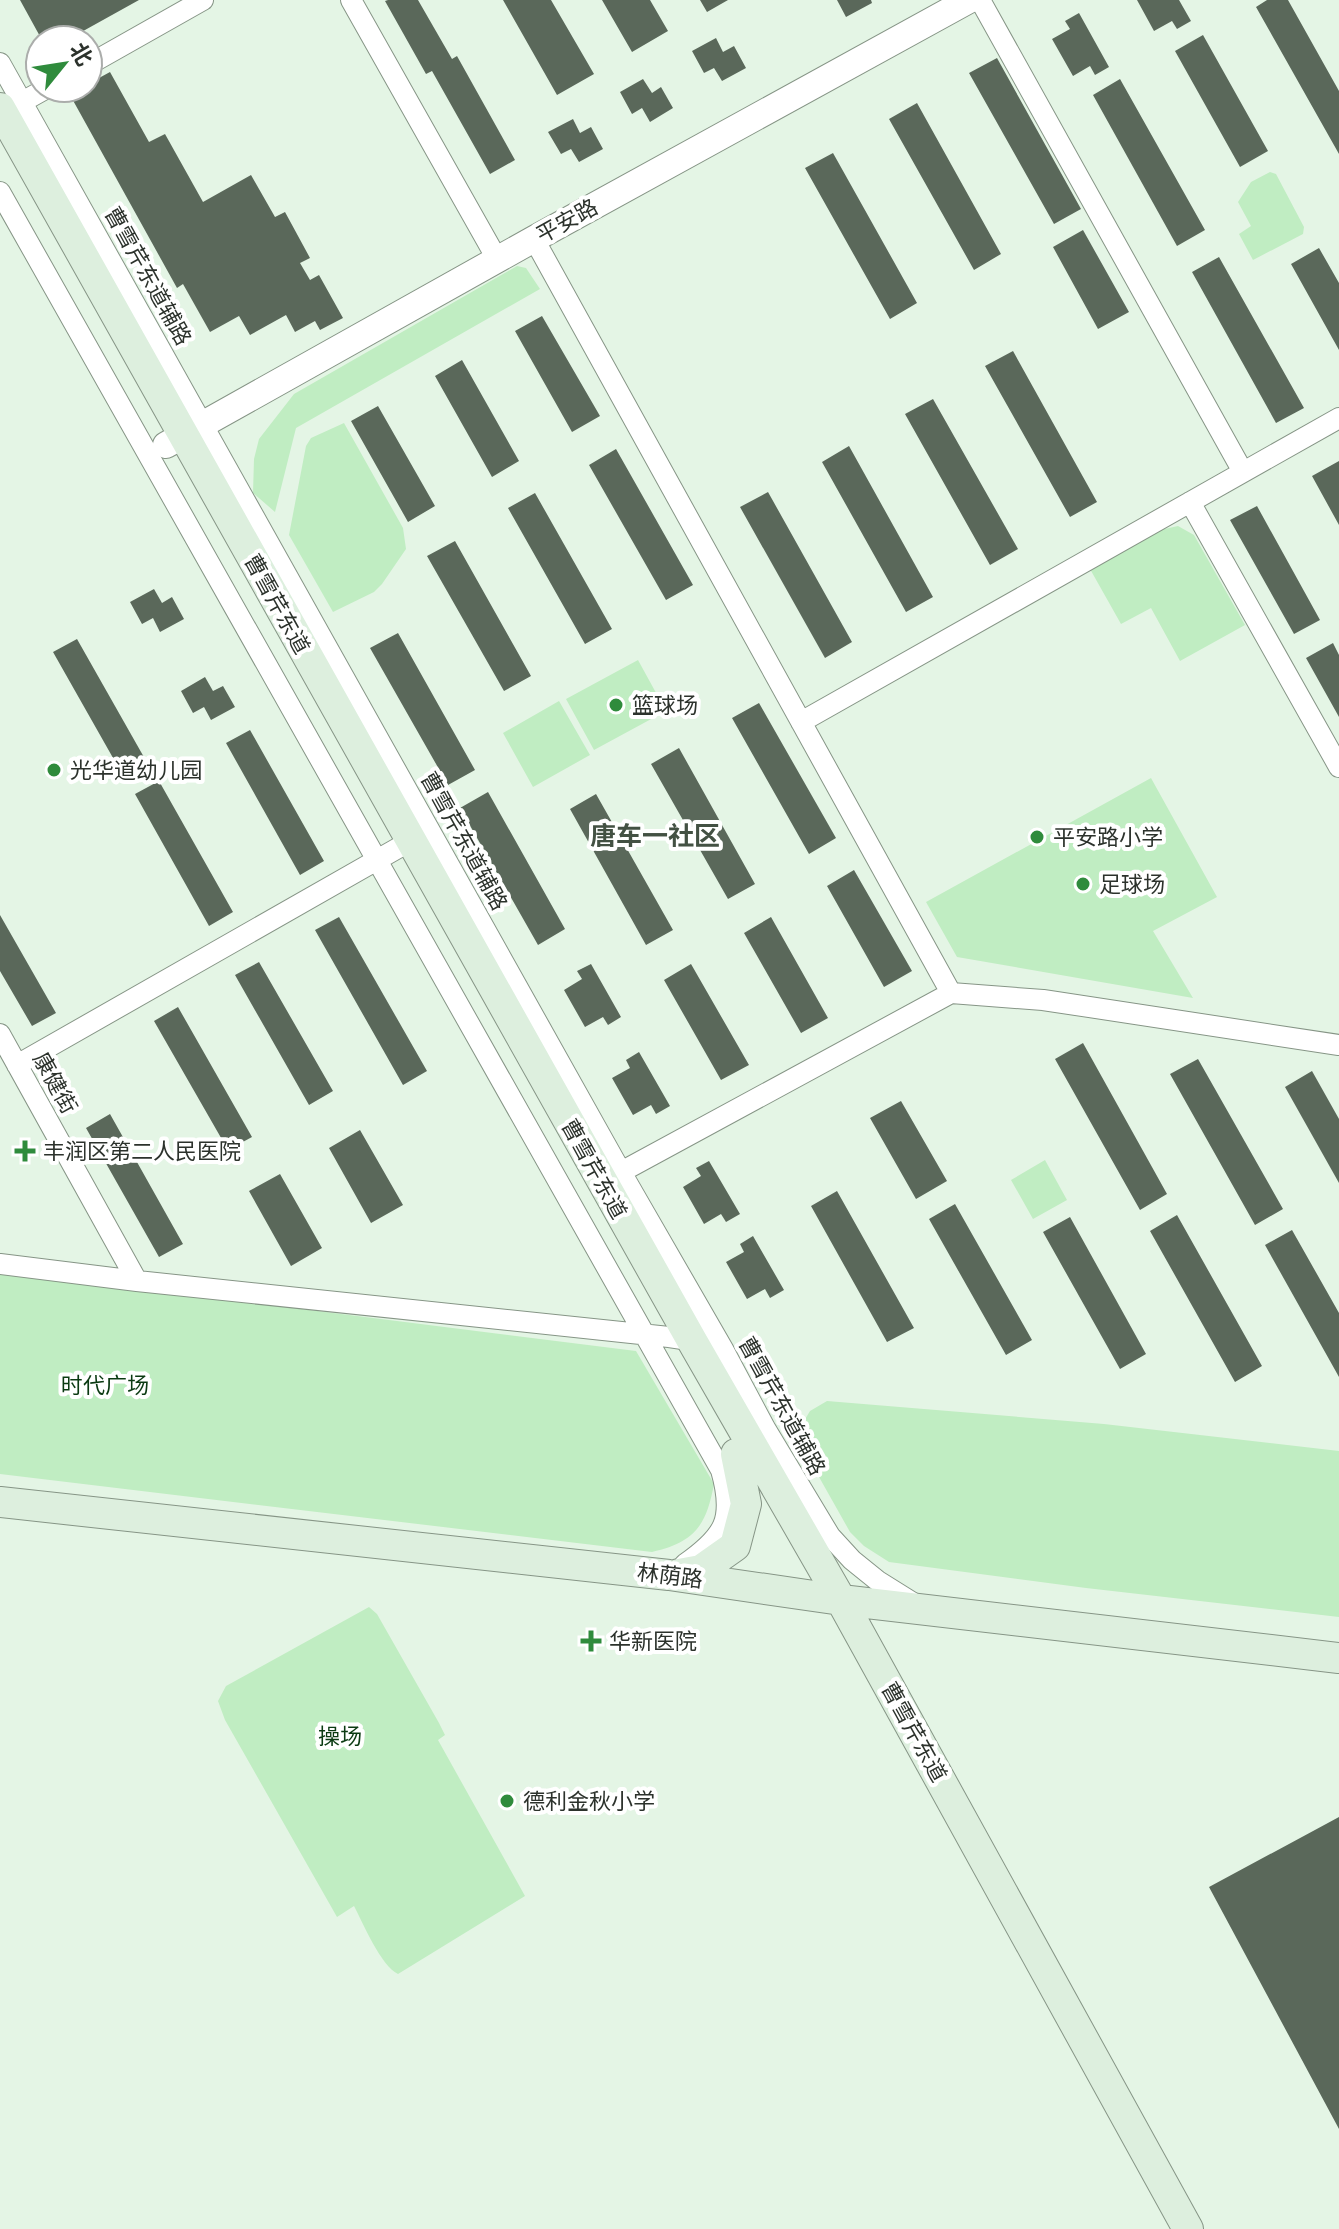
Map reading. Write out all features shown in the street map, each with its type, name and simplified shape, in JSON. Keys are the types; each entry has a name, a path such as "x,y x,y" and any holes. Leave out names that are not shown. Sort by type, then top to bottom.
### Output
{"main road":[{"name":"曹雪芹东道","path":"11,105 175,440 386,854 736,1454 829,1599 1165,2229"},
{"name":"曹雪芹东道","path":"0,149 175,440 668,1337 829,1599 1188,2229"},
{"path":"669,1575 701,1570 735,1546 746,1504 736,1454"},
{"name":"林荫路","path":"0,1502 669,1575 829,1599 1339,1658"}],"street":[{"path":"104,56 203,0"},
{"path":"351,0 497,259"},
{"name":"平安路","path":"175,440 969,0"},
{"path":"980,0 1243,472"},
{"path":"0,63 11,105"},
{"name":"曹雪芹东道辅路","path":"2,200 175,440 621,1172 765,1428 830,1536 852,1560 878,1581 924,1610"},
{"path":"534,239 951,993"},
{"path":"801,722 1339,418"},
{"path":"1190,502 1339,767"},
{"path":"17,1065 386,854"},
{"path":"621,1172 951,993 1043,1000 1339,1045"},
{"name":"康健街","path":"0,1034 137,1281"},
{"path":"0,1264 668,1337 723,1349"},
{"path":"668,1337 721,1470 728,1511 720,1533 703,1551 669,1575"}],"green space":[{"path":"1270,172 1276,174 1304,227 1303,234 1253,260 1239,234 1251,226 1238,202 1251,182"},
{"path":"517,266 526,268 540,289 296,428 275,512 253,493 254,459 259,439 294,394"},
{"path":"344,423 403,528 406,549 374,592 333,612 289,535 306,446 311,438"},
{"path":"1178,526 1194,535 1245,625 1180,661 1151,608 1121,624 1090,569 1160,530"},
{"name":"篮球场","path":"638,660 666,711 594,750 566,699"},
{"path":"559,701 590,755 533,787 503,733"},
{"path":"1151,778 1217,897 1153,931 1193,998 957,957 926,902"},
{"path":"1045,1160 1067,1200 1033,1219 1011,1180"},
{"name":"时代广场","path":"0,1271 636,1351 714,1484 707,1511 688,1537 652,1552 0,1474"},
{"path":"827,1401 1104,1424 1339,1451 1339,1617 889,1562 864,1546 850,1532 801,1445 798,1431 810,1411"},
{"name":"操场","path":"369,1607 377,1614 439,1723 445,1735 438,1740 525,1896 398,1974 379,1953 354,1906 337,1917 225,1720 218,1701 226,1686"}],"building":[{"path":"20,0 139,0 96,24 33,24"},
{"path":"418,0 452,59 457,56 515,160 490,174 432,71 426,74 385,1"},
{"path":"503,0 551,0 594,74 557,95"},
{"path":"602,0 650,0 668,31 632,52"},
{"path":"700,0 728,0 707,12"},
{"path":"837,0 871,0 872,3 846,17"},
{"path":"1137,0 1179,0 1191,21 1177,29 1172,21 1154,31"},
{"path":"1267,0 1288,0 1339,91 1339,154 1256,7"},
{"path":"1079,13 1109,67 1095,75 1090,66 1073,76 1052,39 1070,29 1065,21"},
{"path":"1203,35 1268,151 1240,167 1175,51"},
{"path":"716,38 723,52 734,46 746,68 722,81 714,68 704,73 692,51"},
{"path":"997,58 1081,209 1054,224 969,73"},
{"path":"110,72 149,142 165,134 203,202 251,175 275,217 285,212 310,258 300,263 310,280 319,275 343,318 320,330 315,321 295,332 286,315 250,335 239,316 210,332 183,284 177,288 75,104 104,104 104,75"},
{"path":"643,79 652,93 661,87 673,108 650,122 642,108 632,114 620,92"},
{"path":"1120,79 1205,230 1177,246 1093,95"},
{"path":"917,103 1001,254 974,270 889,119"},
{"path":"573,119 580,133 591,127 603,149 579,162 571,149 561,154 548,132"},
{"path":"833,153 917,303 890,319 805,168"},
{"path":"1083,230 1129,312 1098,329 1053,247"},
{"path":"1319,248 1339,283 1339,350 1291,264"},
{"path":"1219,257 1304,408 1276,423 1192,272"},
{"path":"542,316 600,416 572,432 515,331"},
{"path":"1013,351 1097,502 1070,517 985,366"},
{"path":"462,360 519,461 492,477 435,376"},
{"path":"933,399 1018,549 990,565 905,414"},
{"path":"378,406 435,506 408,522 351,421"},
{"path":"849,446 933,597 906,612 822,462"},
{"path":"616,449 693,585 666,600 589,465"},
{"path":"1339,461 1339,525 1312,476"},
{"path":"768,492 852,642 825,658 740,507"},
{"path":"535,493 612,629 585,644 508,508"},
{"path":"1257,506 1320,620 1294,634 1230,520"},
{"path":"455,541 531,676 504,691 427,556"},
{"path":"154,589 162,603 172,597 184,619 160,632 153,618 142,624 130,602"},
{"path":"398,633 475,770 448,785 370,648"},
{"path":"77,639 145,759 121,772 53,652"},
{"path":"1333,643 1339,655 1339,717 1306,658"},
{"path":"205,677 213,691 223,686 235,707 211,720 204,707 193,713 181,691"},
{"path":"759,703 836,838 809,854 732,718"},
{"path":"250,730 324,861 300,875 226,743"},
{"path":"679,748 755,884 728,899 651,764"},
{"path":"159,781 233,912 209,926 135,794"},
{"path":"488,792 565,929 538,945 460,808"},
{"path":"596,794 673,930 646,945 570,809"},
{"path":"854,870 912,971 884,987 827,886"},
{"path":"0,915 56,1013 32,1026 0,971"},
{"path":"339,917 427,1071 403,1085 315,930"},
{"path":"771,917 828,1018 801,1033 744,933"},
{"path":"259,962 333,1091 309,1105 235,975"},
{"path":"591,964 621,1017 608,1025 603,1017 585,1027 564,990 582,979 577,971"},
{"path":"691,964 749,1065 721,1080 664,980"},
{"path":"178,1007 252,1137 228,1150 154,1021"},
{"path":"1083,1043 1167,1194 1140,1210 1055,1059"},
{"path":"639,1052 670,1106 656,1114 651,1105 633,1115 612,1078 630,1068 626,1060"},
{"path":"1198,1059 1283,1209 1255,1225 1170,1074"},
{"path":"1312,1071 1339,1119 1339,1183 1285,1087"},
{"path":"901,1101 947,1181 916,1199 870,1118"},
{"path":"110,1114 183,1244 159,1257 86,1128"},
{"path":"360,1130 403,1205 371,1223 329,1148"},
{"path":"709,1161 740,1214 726,1222 721,1214 704,1224 683,1187 701,1176 696,1168"},
{"path":"280,1174 322,1248 291,1266 249,1191"},
{"path":"837,1191 914,1328 887,1342 811,1206"},
{"path":"955,1204 1032,1340 1006,1355 929,1219"},
{"path":"1177,1215 1262,1366 1235,1382 1150,1231"},
{"path":"1070,1217 1146,1354 1120,1369 1043,1232"},
{"path":"1292,1230 1339,1313 1339,1377 1265,1245"},
{"path":"753,1236 784,1290 770,1298 765,1289 747,1299 726,1262 744,1252 740,1244"},
{"path":"1339,1817 1339,2129 1209,1887"}],"place":[{"name":"篮球场","path":"616,705"},
{"name":"光华道幼儿园","path":"54,770"},
{"name":"平安路小学","path":"1037,837"},
{"name":"足球场","path":"1083,884"},
{"name":"丰润区第二人民医院","path":"25,1151"},
{"name":"华新医院","path":"591,1641"},
{"name":"德利金秋小学","path":"507,1801"}],"district":[{"name":"唐车一社区","path":"655,836"}]}
